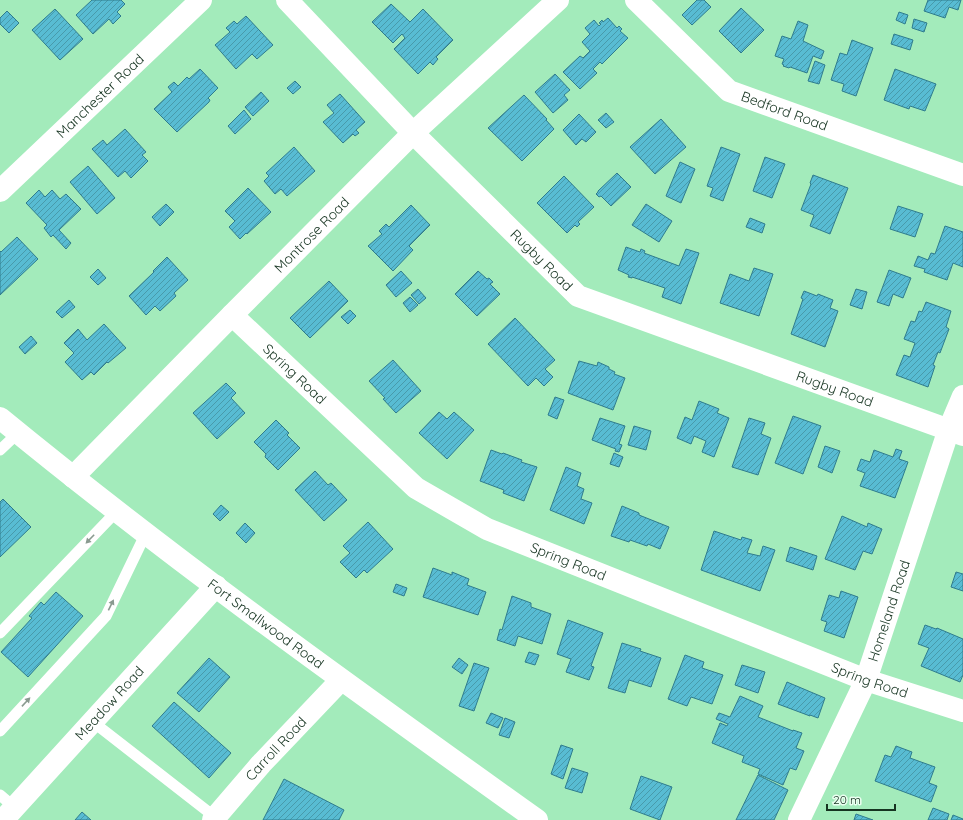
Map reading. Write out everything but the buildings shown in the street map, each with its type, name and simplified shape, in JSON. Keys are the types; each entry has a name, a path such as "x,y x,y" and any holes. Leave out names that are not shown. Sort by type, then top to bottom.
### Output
{"street":[{"name":"Manchester Road","path":"0,191 201,0"},
{"name":"Rugby Road","path":"288,0 413,133 578,296 956,432"},
{"name":"Montrose Road","path":"73,477 413,133 558,0"},
{"name":"Bedford Road","path":"636,0 729,91 963,175"},
{"name":"Spring Road","path":"232,315 416,488 487,529 866,680 963,711"},
{"name":"Homeland Road","path":"799,820 866,680 956,432 963,396"},
{"name":"Fort Smallwood Road","path":"0,418 117,511 341,680 537,820"},
{"name":"Meadow Road","path":"6,807 93,722 216,586"},
{"name":"Carroll Road","path":"214,819 261,764 341,680"}],"lane":[{"path":"0,450 18,432"},
{"path":"0,633 117,511"},
{"path":"0,731 106,616 146,533"},
{"path":"93,722 214,819"}]}
